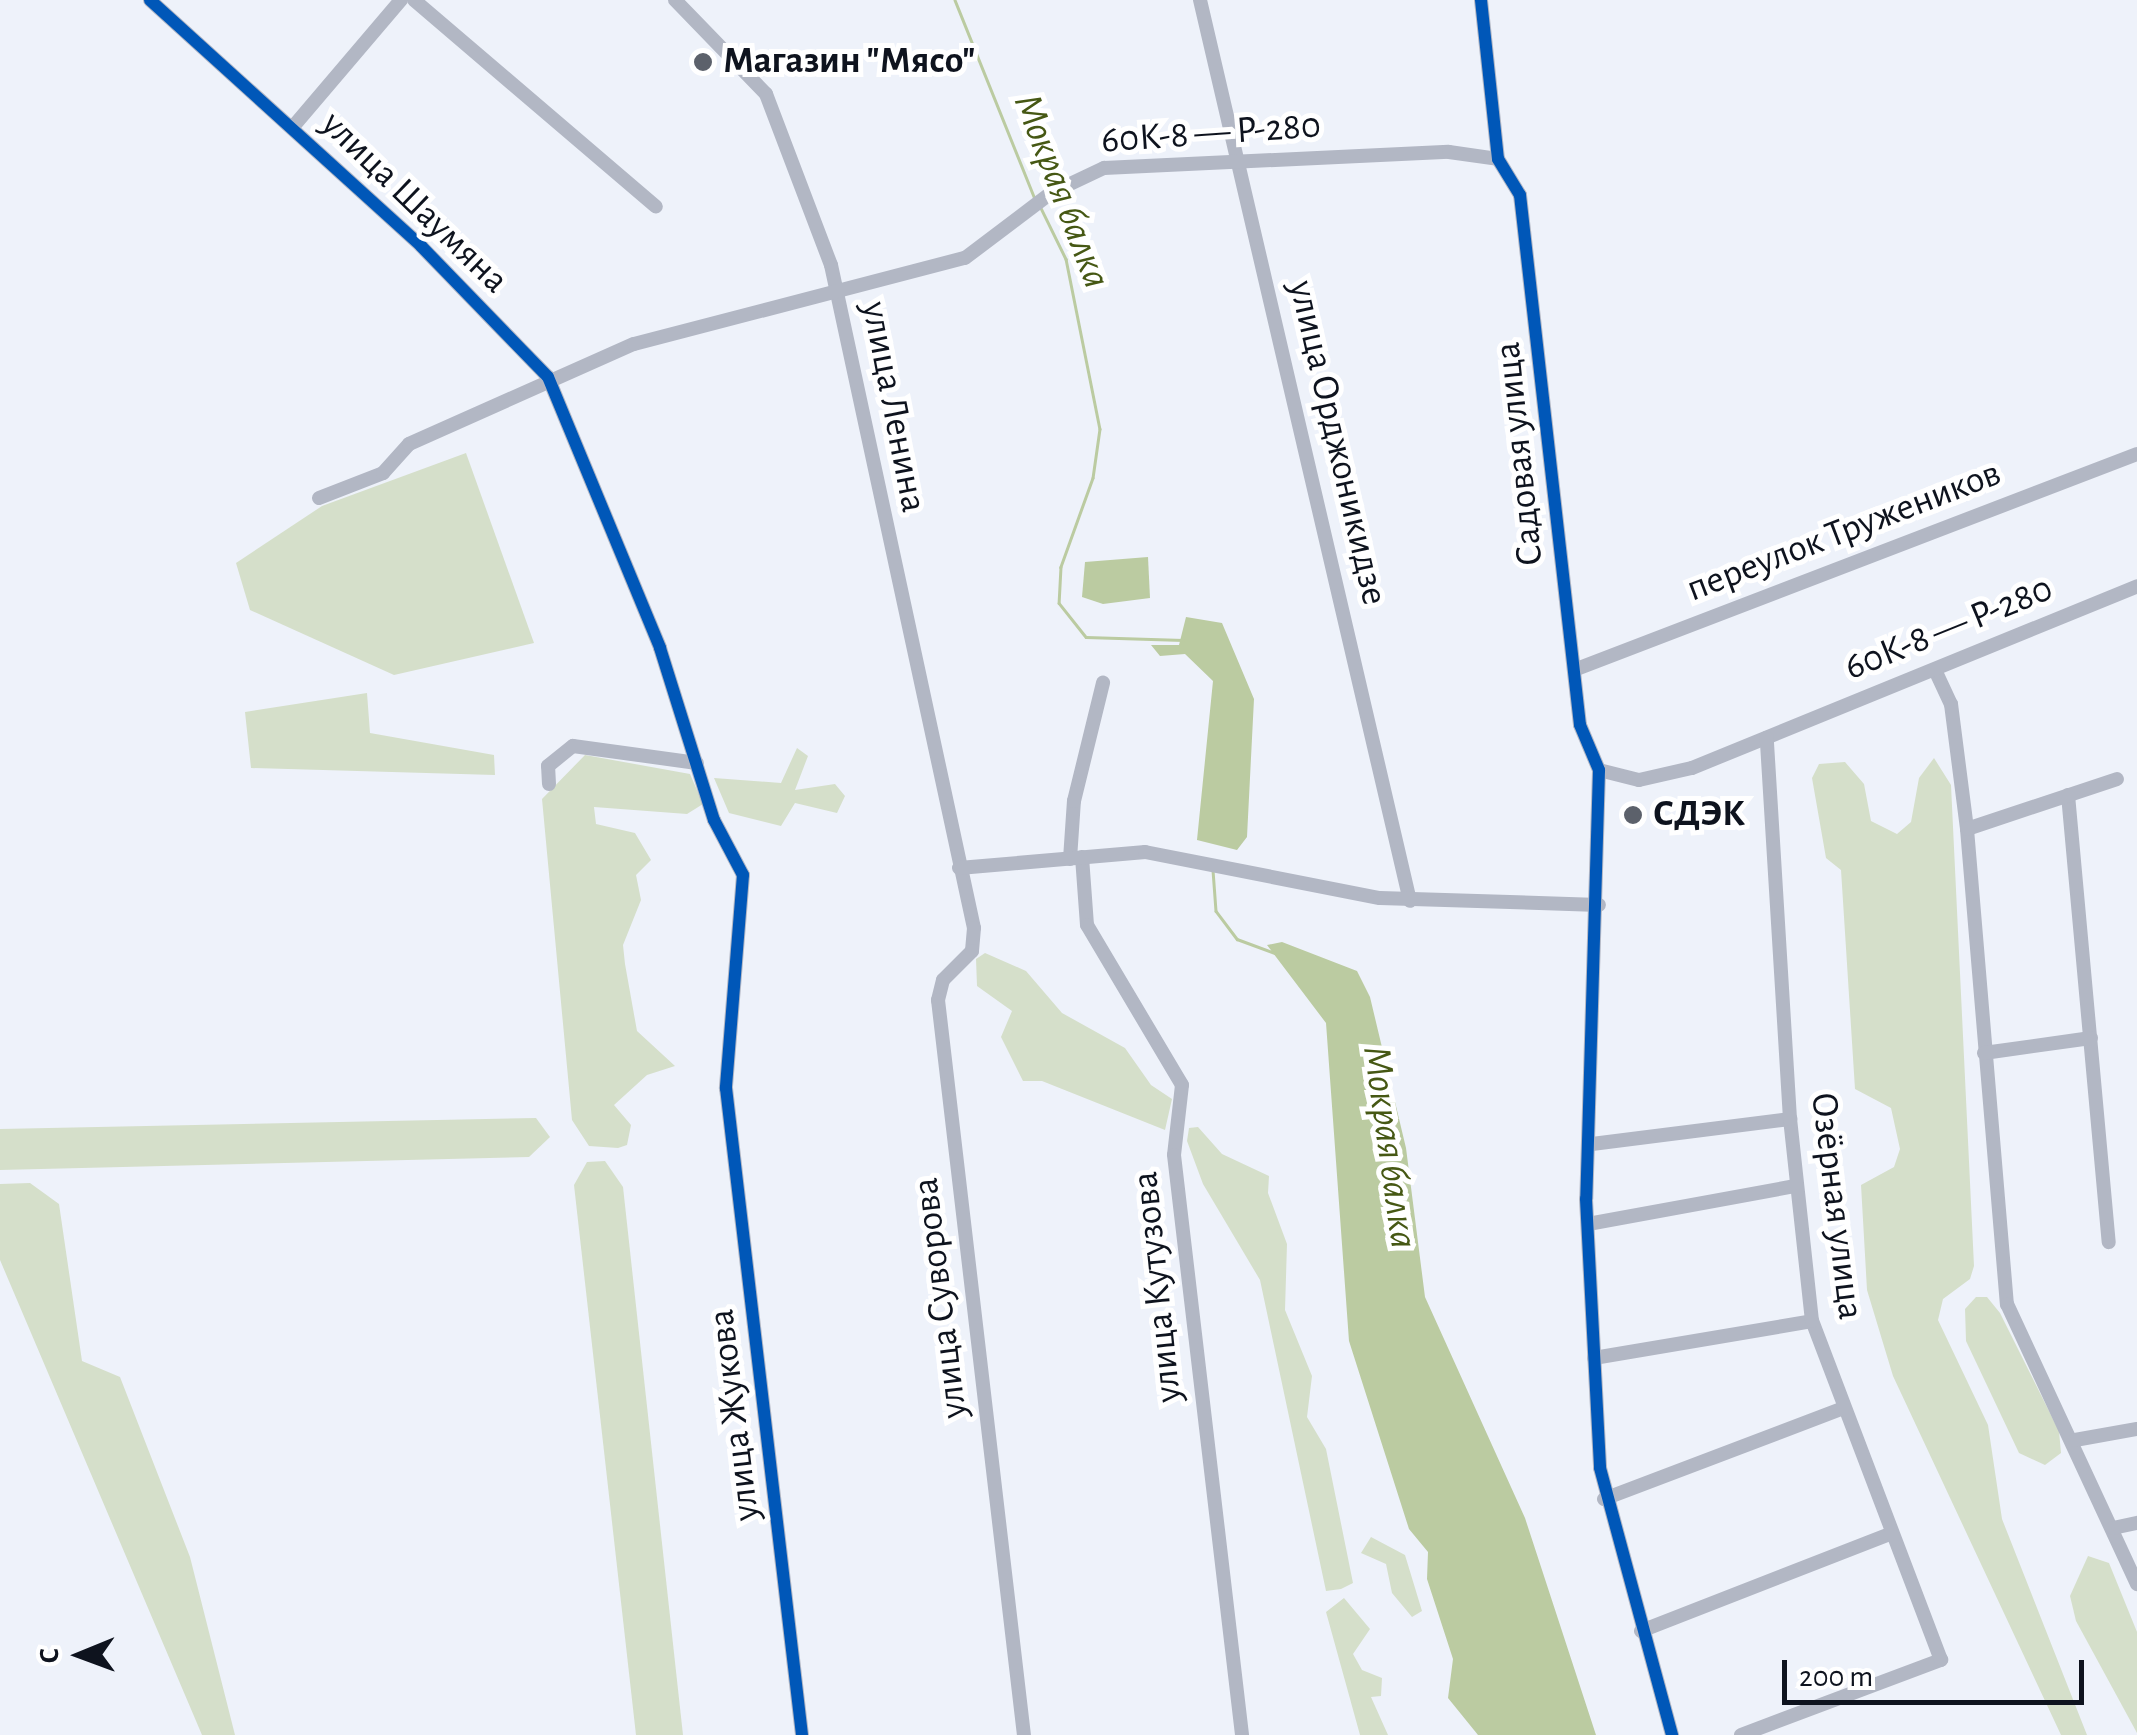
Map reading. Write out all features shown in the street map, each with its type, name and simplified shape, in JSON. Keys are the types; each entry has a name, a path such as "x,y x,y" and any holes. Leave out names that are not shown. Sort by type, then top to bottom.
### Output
{"street":[{"name":"улица Шаумяна","path":"150,0 292,128 548,377 624,552 697,762"},
{"path":"292,128 401,0"},
{"path":"414,0 656,207"},
{"name":"улица Ленина","path":"675,0 738,58 776,111 836,289 959,868"},
{"name":"улица Орджоникидзе","path":"1200,0 1410,901"},
{"name":"Садовая улица","path":"1480,0 1498,160 1520,196 1584,745 1600,770 1588,1224 1604,1498 1672,1735"},
{"name":"60К-8 — Р-280","path":"320,498 383,473 409,444 548,377 672,331 965,258 1051,193 1104,168 1238,165 1449,152 1498,160"},
{"name":"переулок Тружеников","path":"1574,670 2137,454"},
{"name":"60К-8 — Р-280","path":"1600,770 1625,779 1661,777 1785,731 2137,586"},
{"path":"1935,670 1951,704 1967,829 2007,1304 2075,1440 2137,1584"},
{"name":"улица Кутузова","path":"1103,683 1074,801 1076,858 1088,924 1182,1085 1174,1156 1242,1735"},
{"name":"Озёрная улица","path":"1740,1735 1941,1660 1812,1321 1790,1119 1767,738"},
{"path":"549,784 548,766 573,746 697,762"},
{"name":"улица Жукова","path":"697,762 714,820 743,876 726,1088 802,1735"},
{"path":"1967,829 2117,779"},
{"path":"2068,796 2110,1242"},
{"path":"959,868 1168,854 1410,901 1599,904"},
{"name":"улица Суворова","path":"959,868 974,942 943,980 938,1000 1024,1735"},
{"path":"1984,1053 2092,1038"},
{"path":"1592,1144 1790,1119"},
{"path":"1588,1224 1796,1186"},
{"path":"1594,1358 1812,1321"},
{"path":"1604,1498 1844,1408"},
{"path":"2075,1440 2137,1429"},
{"path":"2113,1528 2137,1523"},
{"path":"1641,1631 1890,1534"}],"shaded area":[{"path":"466,453 534,643 394,675 250,610 236,563 322,506"},
{"path":"367,693 370,733 494,755 495,775 251,768 245,712"},
{"path":"797,748 808,756 795,790 835,784 845,796 837,813 795,803 781,826 729,813 714,778 781,783"},
{"path":"585,755 690,774 703,804 687,814 594,807 596,824 635,833 651,860 636,875 641,900 623,945 625,964 637,1031 675,1066 647,1075 614,1105 631,1125 627,1145 618,1148 589,1146 572,1120 542,799"},
{"path":"1934,758 1951,785 1974,1266 1970,1279 1943,1299 1938,1320 1988,1425 2002,1519 2087,1735 2061,1735 1893,1376 1867,1290 1861,1185 1894,1167 1900,1149 1891,1108 1855,1089 1841,870 1826,858 1812,778 1819,764 1845,762 1864,784 1871,821 1897,834 1911,822 1919,778"},
{"path":"985,953 1026,971 1062,1013 1125,1048 1151,1085 1172,1099 1165,1130 1042,1081 1023,1081 1001,1037 1012,1011 977,986 976,959"},
{"path":"536,1118 550,1137 529,1157 0,1170 0,1129"},
{"path":"1198,1127 1222,1154 1269,1176 1268,1193 1287,1244 1285,1310 1312,1376 1307,1417 1326,1449 1353,1583 1341,1589 1326,1591 1260,1280 1203,1184 1187,1141 1189,1128"},
{"path":"605,1161 623,1187 683,1735 636,1735 574,1185 587,1162"},
{"path":"30,1183 59,1204 82,1361 120,1377 190,1557 235,1735 202,1735 0,1260 0,1184"},
{"path":"1976,1297 1987,1297 2000,1313 2059,1431 2061,1453 2045,1465 2019,1453 1966,1341 1965,1309"},
{"path":"1371,1537 1405,1555 1422,1611 1412,1617 1392,1593 1386,1564 1361,1553"},
{"path":"2088,1556 2109,1563 2137,1632 2137,1733 2076,1621 2070,1596"},
{"path":"1344,1598 1370,1629 1353,1654 1362,1670 1382,1678 1381,1696 1371,1697 1388,1735 1360,1735 1326,1612"}],"water":[{"path":"1148,557 1150,598 1103,604 1082,597 1085,562"},
{"path":"1186,617 1222,623 1254,699 1247,837 1237,850 1197,840 1213,681 1185,654 1160,656 1151,645 1179,645"},
{"path":"1282,942 1357,971 1370,997 1406,1148 1425,1297 1525,1518 1596,1735 1478,1735 1448,1698 1453,1659 1427,1579 1428,1552 1409,1529 1349,1341 1326,1023 1267,945"}],"waterway":[{"name":"Мокрая балка","path":"955,0 1034,197"},
{"name":"Мокрая балка","path":"1041,208 1066,259 1100,429 1093,478 1061,567 1059,603 1086,637 1183,640"},
{"name":"Мокрая балка","path":"1213,870 1216,911 1237,939 1275,953"}],"cycle path":[{"path":"150,0 421,246 548,377 660,648 714,820 743,875 726,1088 802,1735"},
{"path":"1481,0 1498,159 1520,195 1580,725 1599,770 1586,1199 1600,1468 1672,1735"}],"place":[{"name":"Магазин \"Мясо\"","path":"703,62"},
{"name":"СДЭК","path":"1633,815"}]}
